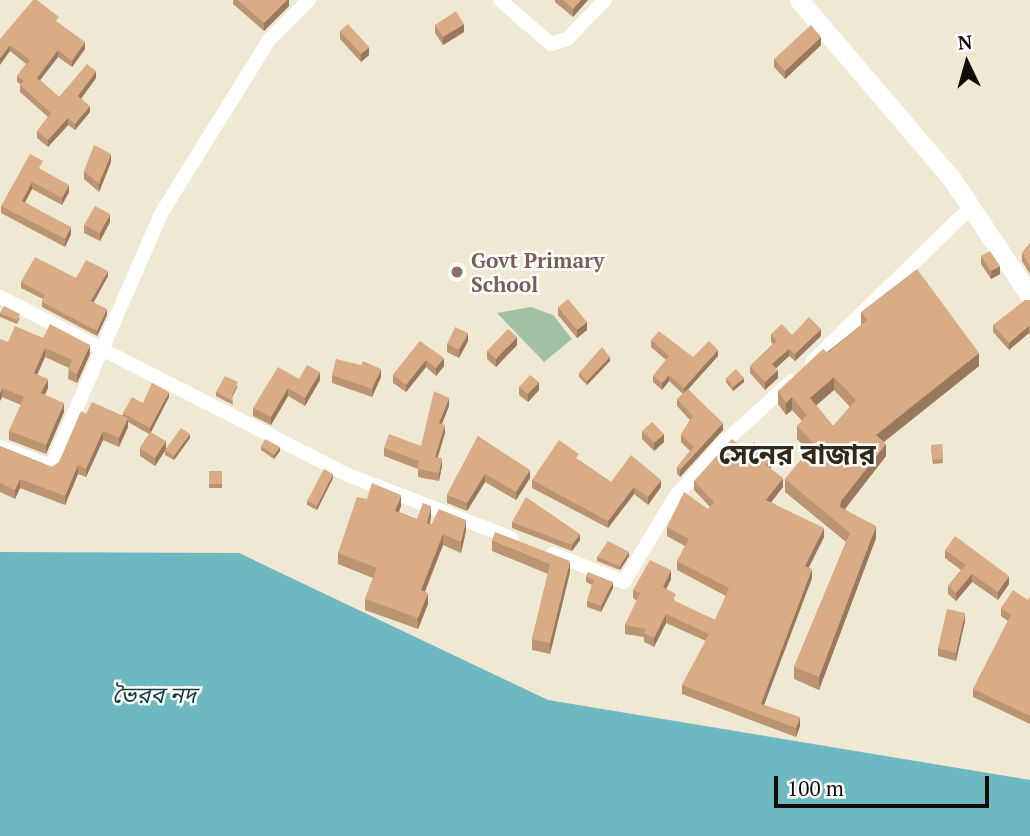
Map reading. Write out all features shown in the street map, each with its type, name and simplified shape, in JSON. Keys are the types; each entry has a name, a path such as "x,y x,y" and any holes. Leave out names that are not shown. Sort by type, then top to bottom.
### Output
{"main road":[{"path":"799,0 953,179 1030,296"}],"street":[{"path":"0,447 51,466 162,212 268,40 309,0"},
{"path":"500,0 551,44 568,39 605,0"},
{"path":"0,297 348,475 624,582 675,497 720,446 971,207"}],"green space":[{"path":"531,307 553,315 572,339 544,362 497,313"}],"water":[{"name":"ভৈরব নদ","path":"0,552 239,553 548,700 1030,780 1030,836 0,836"}],"building":[{"path":"33,0 37,0 59,17 56,21 85,42 72,61 58,50 37,78 59,97 87,64 96,71 78,96 90,106 75,124 68,118 48,140 37,131 51,113 20,85 24,81 17,76 30,60 10,45 0,58 0,39"},
{"path":"238,0 287,0 264,23"},
{"path":"563,0 581,0 573,9"},
{"path":"456,11 464,24 443,37 435,25"},
{"path":"348,24 369,47 361,54 340,31"},
{"path":"811,25 821,37 785,71 774,59"},
{"path":"94,145 111,154 99,184 84,171"},
{"path":"30,154 43,161 39,168 69,185 62,198 32,182 22,201 71,227 65,239 1,206"},
{"path":"95,206 110,214 100,233 84,225"},
{"path":"1030,243 1030,266 1022,253"},
{"path":"990,251 1000,266 991,271 981,256"},
{"path":"35,257 76,278 86,260 108,271 91,301 107,309 97,331 42,302 45,295 21,282"},
{"path":"917,269 979,353 876,435 886,444 841,501 840,507 876,526 819,677 794,667 850,533 785,479 814,444 797,426 807,415 792,397 786,403 778,391 823,349 828,353 867,320 861,312","holes":["834,377 856,400 833,426 810,398"]},
{"path":"568,299 587,322 577,330 558,307"},
{"path":"1025,300 1030,300 1030,328 1029,326 1009,343 993,325"},
{"path":"4,306 20,314 17,320 0,313"},
{"path":"809,317 821,329 795,354 789,349 772,364 778,370 765,382 750,366 777,341 771,334 782,324 792,335"},
{"path":"50,324 90,345 77,374 68,370 72,360 45,348 34,373 48,379 41,393 64,403 46,445 9,431 24,397 2,388 0,393 0,339 8,342 15,326 43,338"},
{"path":"455,327 468,333 459,350 447,344"},
{"path":"508,329 517,337 496,359 487,351"},
{"path":"659,331 693,357 709,341 718,350 684,388 669,375 662,383 653,376 669,356 651,340"},
{"path":"420,341 444,358 436,368 426,360 406,385 393,375"},
{"path":"602,347 610,357 587,381 579,373"},
{"path":"336,359 361,365 363,361 381,369 372,389 332,375"},
{"path":"307,365 320,372 305,398 288,388 271,417 253,408 278,367 299,379"},
{"path":"736,369 744,378 733,387 726,378"},
{"path":"530,375 539,382 528,394 519,387"},
{"path":"225,376 238,382 232,395 233,401 216,392"},
{"path":"152,383 169,392 150,428 123,413 132,397 143,403"},
{"path":"688,389 723,423 680,470 677,467 694,447 681,435 693,416 677,399"},
{"path":"434,391 449,398 439,423 445,425 435,457 442,458 439,473 418,469 419,461 384,448 389,434 421,446"},
{"path":"92,402 128,418 119,438 103,431 86,469 78,465 65,496 20,479 15,490 0,483 0,446 52,467 59,462 81,411 86,414"},
{"path":"652,422 664,434 654,443 642,431"},
{"path":"181,428 190,434 174,456 165,450"},
{"path":"150,432 166,441 155,458 140,448"},
{"path":"478,436 530,470 516,492 485,474 467,503 447,495"},
{"path":"265,439 280,447 274,455 261,446"},
{"path":"732,439 747,451 754,442 772,457 766,465 783,478 766,500 824,528 805,566 812,569 761,704 800,717 796,728 682,685 709,634 666,614 654,638 644,633 646,629 625,625 640,593 633,590 650,560 671,570 663,587 676,594 673,600 715,620 729,588 677,561 689,539 667,527 684,492 708,509 714,502 694,481"},
{"path":"559,440 579,454 576,458 611,482 631,455 661,480 648,497 634,487 608,521 532,480"},
{"path":"942,444 943,459 933,460 931,445"},
{"path":"324,469 333,474 317,506 307,501"},
{"path":"209,471 222,471 222,484 209,484"},
{"path":"372,483 401,495 395,511 417,519 423,503 431,506 427,523 431,525 439,509 466,520 461,542 443,534 421,590 428,593 418,618 365,599 377,568 338,553 357,497 367,499"},
{"path":"526,497 580,534 572,545 512,522"},
{"path":"495,532 570,561 550,643 532,639 550,564 492,540"},
{"path":"955,536 1009,576 998,592 972,574 956,593 948,586 966,565 945,550"},
{"path":"608,541 629,552 620,566 597,557"},
{"path":"588,572 613,582 601,606 587,601 594,580 586,576"},
{"path":"1013,590 1028,600 1030,597 1030,716 973,689 1011,615 1001,608"},
{"path":"947,609 965,613 956,653 938,648"}],"place":[{"name":"Govt Primary School","path":"457,272"}],"district":[{"name":"সেনের বাজার","path":"797,454"}]}
